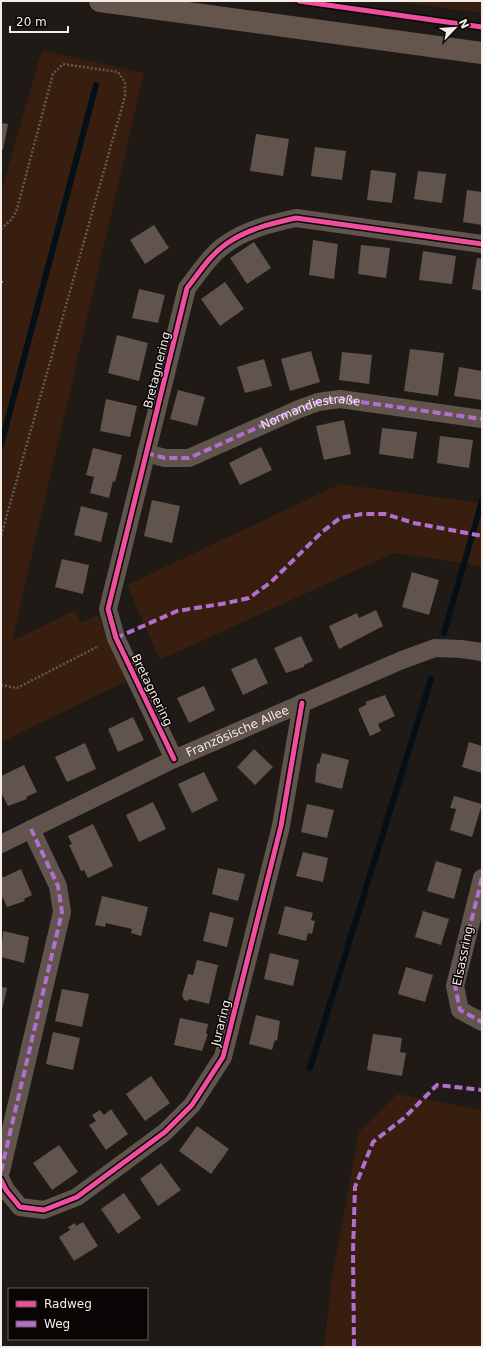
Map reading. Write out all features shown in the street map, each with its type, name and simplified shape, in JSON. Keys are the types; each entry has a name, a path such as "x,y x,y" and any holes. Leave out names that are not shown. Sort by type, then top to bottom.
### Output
{"main road":[{"path":"100,1 482,53"}],"street":[{"name":"Bretagnering","path":"174,759 116,638 108,609 187,288 204,265 226,244 266,225 296,218 482,244"},
{"name":"Normandiestraße","path":"146,453 166,458 189,458 299,409 318,402 340,399 482,419"},
{"name":"Französische Allee","path":"1,844 174,759 402,660 435,648 461,649 482,652"},
{"name":"Juraring","path":"1,1180 6,1190 20,1207 44,1210 77,1197 165,1132 192,1105 223,1057 281,826 302,703"},
{"path":"1,1171 62,912 58,886 31,829"},
{"name":"Elsassring","path":"482,878 454,986 460,1010 476,1021 482,1022"}],"path":[{"path":"1,230 12,219 17,209 53,74 64,64 118,72 126,82 125,96 1,536"},
{"path":"1,686 17,688 116,638"}],"shaded area":[{"path":"391,1 482,1 482,13"},
{"path":"42,50 144,73 12,641 75,610 81,623 98,615 127,681 1,742 1,192"},
{"path":"340,484 482,503 482,566 394,553 160,660 127,585"},
{"path":"397,1094 482,1110 482,1347 324,1347 332,1278 359,1132"}],"building":[{"path":"1,123 8,124 3,150 1,149"},
{"path":"256,134 289,139 283,176 250,171"},
{"path":"315,147 346,151 342,180 311,176"},
{"path":"371,170 396,173 392,203 367,200"},
{"path":"418,171 446,174 442,203 414,199"},
{"path":"467,190 482,192 482,225 463,222"},
{"path":"154,225 169,248 145,264 130,240"},
{"path":"313,240 338,244 334,279 309,275"},
{"path":"254,242 271,268 247,284 230,258"},
{"path":"361,245 390,248 386,278 358,274"},
{"path":"423,251 456,256 452,284 419,280"},
{"path":"477,258 482,259 482,291 472,289"},
{"path":"225,282 244,309 220,326 201,299"},
{"path":"139,289 165,295 158,323 132,318"},
{"path":"117,335 148,343 139,381 108,373"},
{"path":"410,349 444,353 438,396 404,391"},
{"path":"311,351 320,382 290,391 281,359"},
{"path":"342,352 372,355 369,384 339,380"},
{"path":"264,359 272,386 245,393 237,367"},
{"path":"459,367 482,371 482,400 454,396"},
{"path":"178,390 205,397 197,426 170,419"},
{"path":"106,399 137,406 130,437 100,431"},
{"path":"344,420 351,454 324,460 316,426"},
{"path":"382,428 417,432 413,459 379,454"},
{"path":"440,436 473,440 469,468 437,463"},
{"path":"261,447 272,470 240,485 229,463"},
{"path":"93,448 122,455 109,498 90,493 94,477 86,475"},
{"path":"152,500 180,506 172,543 144,536"},
{"path":"81,506 108,513 101,542 74,535"},
{"path":"62,559 89,565 83,594 55,587"},
{"path":"412,572 439,580 429,615 402,607"},
{"path":"376,610 383,626 339,649 329,626 357,613 359,618"},
{"path":"301,636 313,661 304,665 304,667 286,673 274,648"},
{"path":"256,658 268,683 243,695 231,669"},
{"path":"204,686 215,710 189,723 177,698"},
{"path":"385,695 395,716 378,724 381,731 370,736 358,709 367,704 365,702"},
{"path":"133,717 144,740 118,752 108,729"},
{"path":"469,742 482,746 482,773 462,767"},
{"path":"85,743 96,769 67,782 55,757"},
{"path":"254,749 273,767 255,785 237,767"},
{"path":"322,753 349,760 342,789 315,782 317,763 319,764"},
{"path":"24,765 37,792 26,797 27,799 8,806 1,792 1,776"},
{"path":"204,772 218,800 192,813 178,784"},
{"path":"454,796 482,804 472,837 450,830 456,809 450,808"},
{"path":"153,802 166,829 139,842 126,815"},
{"path":"307,804 334,810 327,838 301,832"},
{"path":"93,824 113,866 88,878 84,870 81,871 69,845 72,844 68,836"},
{"path":"303,852 328,858 323,882 296,876"},
{"path":"436,861 462,869 454,899 427,891"},
{"path":"218,868 245,874 238,901 212,894"},
{"path":"21,869 32,895 24,899 25,901 7,907 3,898 1,899 1,876 4,877"},
{"path":"102,896 148,907 141,936 131,933 132,929 106,923 105,927 95,925"},
{"path":"285,906 313,913 311,920 315,921 312,934 308,933 306,941 278,934"},
{"path":"423,911 449,919 441,945 415,937"},
{"path":"210,912 234,918 227,947 203,941"},
{"path":"3,931 29,937 24,963 1,957"},
{"path":"270,953 299,960 293,986 264,979"},
{"path":"197,960 218,965 209,1004 189,999 188,1001 184,1000 182,995 188,974 193,975"},
{"path":"406,967 433,975 425,1002 398,994"},
{"path":"1,987 7,988 2,1010 1,1010"},
{"path":"62,989 89,994 82,1027 55,1021"},
{"path":"256,1015 280,1021 277,1041 275,1040 272,1050 249,1044"},
{"path":"180,1018 208,1024 206,1034 208,1034 202,1051 174,1045"},
{"path":"53,1032 80,1038 73,1070 46,1064"},
{"path":"373,1034 402,1038 400,1052 406,1053 402,1076 367,1070"},
{"path":"151,1076 170,1103 145,1121 126,1094"},
{"path":"111,1109 128,1134 106,1150 89,1125 96,1121 92,1115 100,1110 104,1115"},
{"path":"197,1126 229,1149 211,1174 179,1151"},
{"path":"59,1145 78,1172 52,1190 33,1163"},
{"path":"161,1163 181,1190 158,1206 140,1179"},
{"path":"124,1193 141,1218 118,1234 101,1209"},
{"path":"83,1222 98,1246 74,1261 59,1237 70,1230 68,1227 75,1223 76,1226"}],"waterway":[{"path":"1,445 96,85"},
{"path":"444,633 482,501"},
{"path":"310,1068 431,679"}],"marked path":[{"path":"146,453 165,458 189,458 299,409 318,402 340,399 482,419"},
{"path":"116,638 177,611 249,598 271,582 322,532 340,518 362,514 385,514 414,523 482,536"},
{"path":"1,1171 62,912 58,886 31,829"},
{"path":"482,878 455,986 460,1010 482,1022"},
{"path":"354,1347 353,1252 355,1187 373,1142 404,1118 437,1085 482,1090"}],"cycle path":[{"path":"299,1 482,27"},
{"path":"174,759 116,638 108,609 187,288 205,264 220,248 226,244 243,234 260,227 296,218 482,244"},
{"path":"1,1180 6,1190 20,1207 44,1210 77,1197 165,1132 192,1105 223,1057 281,826 302,703"}]}
